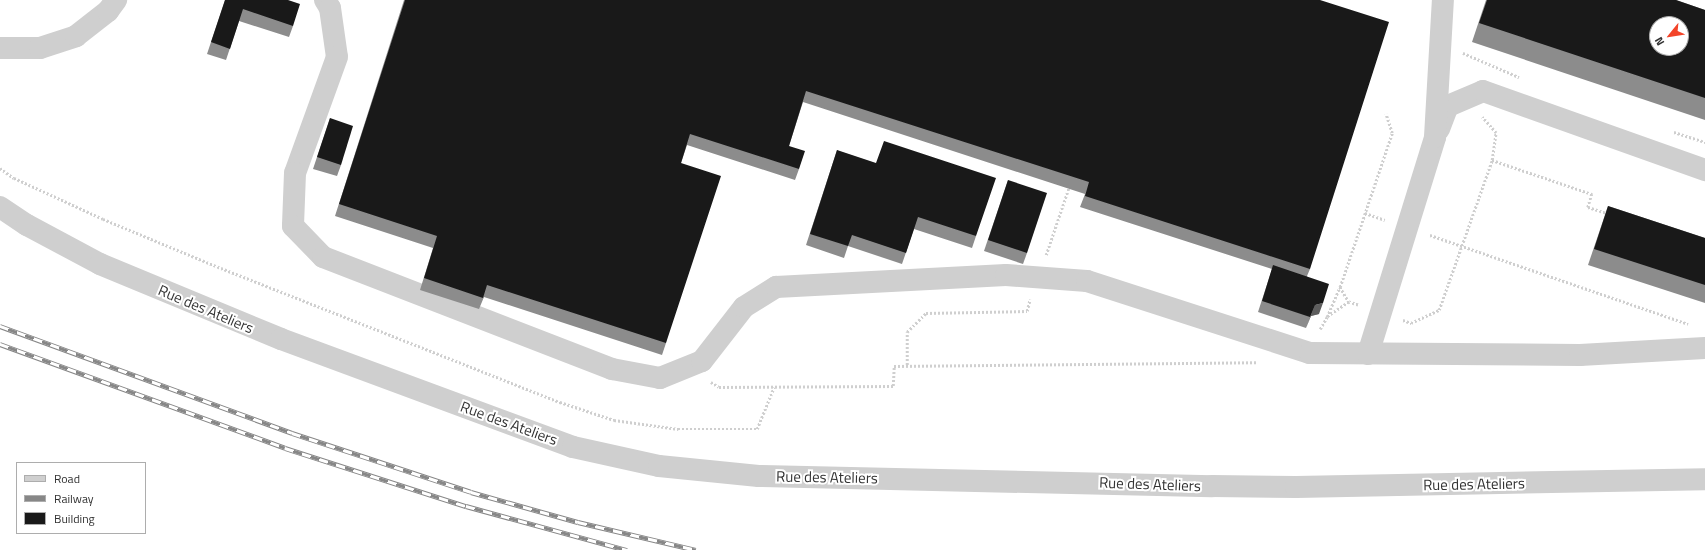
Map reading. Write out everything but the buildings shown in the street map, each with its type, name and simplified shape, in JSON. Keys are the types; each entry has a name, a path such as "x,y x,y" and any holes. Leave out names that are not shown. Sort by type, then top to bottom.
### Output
{"street":[{"path":"0,48 40,48 76,36 108,11 116,0"},
{"path":"325,0 330,8 337,57 295,173 294,226 323,257 612,369 660,378 702,360 744,307 776,287 1006,275 1087,281 1310,354 1580,355 1705,348"},
{"path":"1436,137 1443,0"},
{"path":"1368,354 1436,137 1448,106 1483,91 1705,170"},
{"name":"Rue des Ateliers","path":"0,207 27,225 100,264 280,339 573,447 659,466 759,476 1220,486 1705,479"}],"path":[{"path":"1462,58 1463,45"},
{"path":"1462,246 1492,160 1496,133 1464,99"},
{"path":"1386,114 1392,133 1365,213 1690,325"},
{"path":"1492,160 1592,194 1588,207 1610,214"},
{"path":"0,168 14,178 103,219 221,268 560,402 614,420 678,429 757,429 774,387"},
{"path":"1340,287 1349,302"},
{"path":"1310,354 1327,317"},
{"path":"688,366 719,387 774,387 893,386 894,366 1263,362"}],"railway":[{"path":"0,326 292,433 471,492 578,522 696,550"},
{"path":"0,344 285,448 466,506 627,550"}]}
